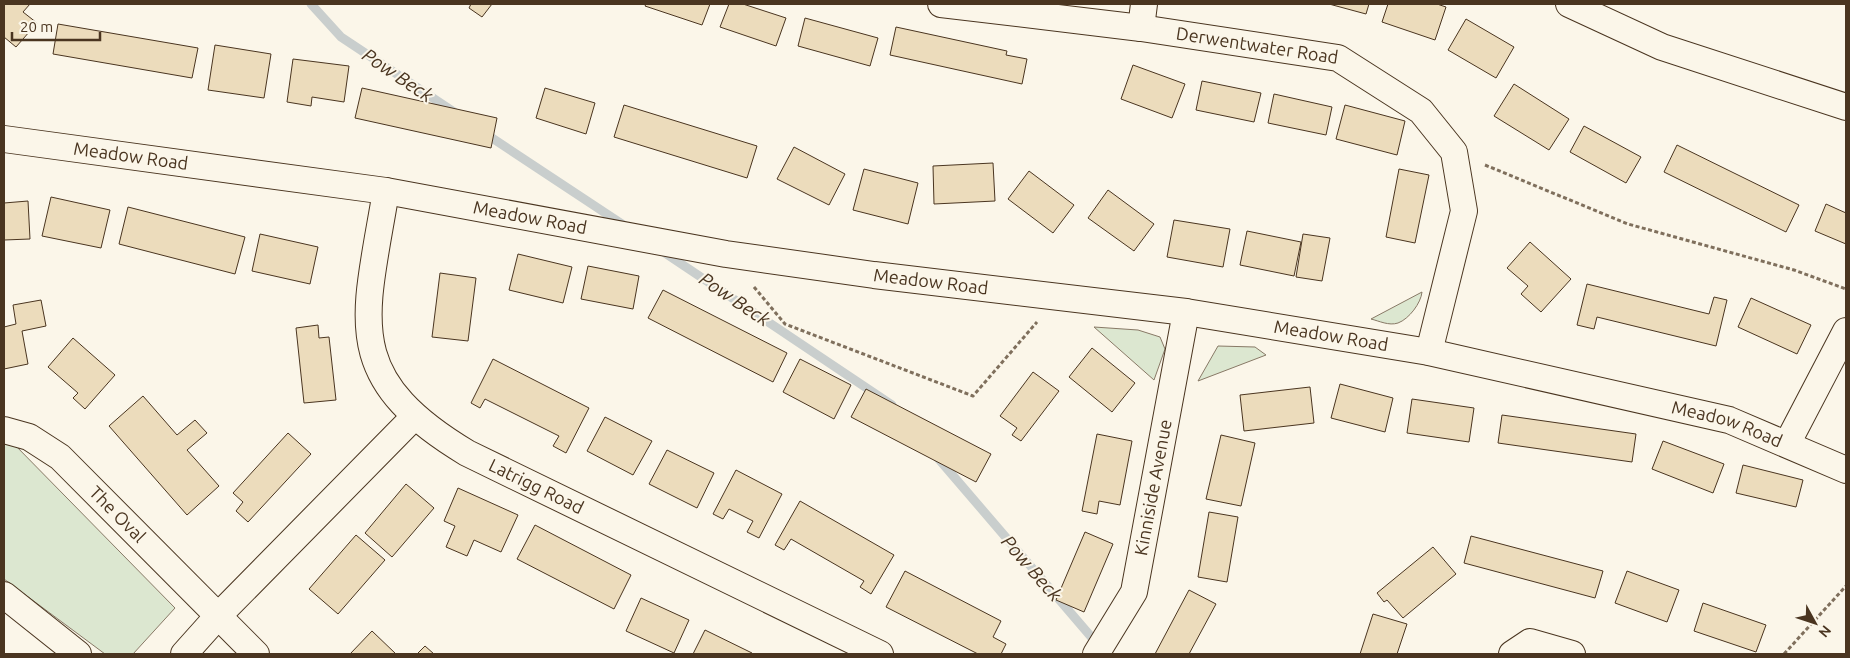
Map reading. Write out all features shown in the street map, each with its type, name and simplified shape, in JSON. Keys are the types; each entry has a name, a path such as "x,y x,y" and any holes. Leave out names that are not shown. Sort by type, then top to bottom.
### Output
{"street":[{"name":"Derwentwater Road","path":"941,4 1143,16 1338,58 1421,111 1454,152 1464,211 1430,352"},
{"path":"1569,4 1662,47 1846,107"},
{"name":"Meadow Road","path":"4,139 386,191 726,254 874,275 1186,312 1430,352 1730,420 1846,470"},
{"name":"Latrigg Road","path":"386,191 367,314 369,342 376,366 389,388 414,417 467,453 880,654"},
{"name":"Kinniside Avenue","path":"1096,654 1134,592 1186,312"},
{"path":"1787,444 1846,331"},
{"path":"184,654 218,616 414,417"},
{"name":"The Oval","path":"4,430 29,437 60,457 256,654"},
{"path":"4,595 78,654"},
{"path":"1512,654 1530,642 1572,654"}],"path":[{"path":"1454,152 1628,224 1794,270 1846,289"},
{"path":"726,254 785,324 973,396 1059,297"},
{"path":"1784,654 1846,586"}],"green space":[{"path":"1422,292 1417,306 1402,321 1391,324 1371,319"},
{"path":"1094,327 1138,330 1160,337 1165,349 1154,380"},
{"path":"1218,346 1255,347 1266,355 1198,381"},
{"path":"12,442 175,608 133,654 105,654 4,579 4,444"}],"building":[{"path":"4,4 30,4 23,12 37,23 16,47 4,37"},
{"path":"471,4 492,4 482,17 469,8"},
{"path":"646,4 710,4 702,25 645,6"},
{"path":"729,4 743,4 786,18 776,46 720,27"},
{"path":"1329,4 1369,4 1366,14"},
{"path":"1388,4 1437,4 1446,7 1435,40 1382,22"},
{"path":"805,18 878,38 870,66 798,46"},
{"path":"1466,19 1514,47 1496,78 1448,50"},
{"path":"58,24 198,48 192,78 53,54"},
{"path":"896,27 1007,51 1006,55 1027,59 1022,84 890,55"},
{"path":"215,45 271,54 264,98 208,90"},
{"path":"293,59 349,66 344,102 312,97 311,106 287,102"},
{"path":"1133,65 1185,84 1172,118 1121,99"},
{"path":"1202,81 1261,93 1254,122 1196,110"},
{"path":"1514,84 1569,119 1549,150 1494,116"},
{"path":"362,88 497,118 491,148 355,118"},
{"path":"545,88 595,103 586,134 536,118"},
{"path":"1274,94 1332,107 1326,135 1268,123"},
{"path":"624,105 757,146 747,178 614,137"},
{"path":"1345,105 1405,121 1397,155 1336,139"},
{"path":"1584,126 1641,157 1626,183 1570,152"},
{"path":"1677,145 1799,205 1786,232 1664,172"},
{"path":"794,147 845,174 829,205 777,179"},
{"path":"993,163 995,201 934,204 933,166"},
{"path":"864,169 918,183 908,224 853,210"},
{"path":"1399,169 1429,175 1415,243 1386,237"},
{"path":"1029,171 1074,205 1053,233 1008,199"},
{"path":"1108,190 1154,224 1134,251 1088,218"},
{"path":"51,197 110,210 101,248 42,236"},
{"path":"28,201 30,239 4,240 4,203"},
{"path":"1826,204 1846,213 1846,244 1815,231"},
{"path":"128,207 245,237 235,274 119,244"},
{"path":"1174,220 1230,229 1223,267 1167,257"},
{"path":"1247,231 1301,242 1294,276 1240,265"},
{"path":"260,234 318,247 310,284 252,271"},
{"path":"1303,234 1330,238 1322,281 1296,277"},
{"path":"1530,242 1571,279 1541,312 1521,294 1528,286 1507,268"},
{"path":"518,254 572,267 563,303 509,290"},
{"path":"588,266 639,276 633,309 581,299"},
{"path":"440,273 476,278 468,341 432,337"},
{"path":"1587,284 1709,314 1714,297 1727,300 1716,346 1597,317 1594,329 1577,325"},
{"path":"663,290 787,353 773,382 648,318"},
{"path":"1751,298 1811,325 1797,354 1738,327"},
{"path":"41,300 46,326 22,331 28,364 4,369 4,327 16,324 13,305"},
{"path":"318,325 319,338 329,337 336,400 304,403 296,328"},
{"path":"73,338 115,375 85,409 73,398 78,393 48,367"},
{"path":"1092,348 1135,383 1112,412 1069,377"},
{"path":"493,359 589,408 566,453 553,446 559,436 485,399 480,408 471,403"},
{"path":"800,359 851,385 834,419 783,392"},
{"path":"1033,372 1059,391 1021,441 1012,435 1017,428 1000,416"},
{"path":"1340,384 1393,398 1385,432 1331,418"},
{"path":"1310,387 1314,423 1244,431 1240,395"},
{"path":"866,389 991,454 976,482 851,417"},
{"path":"143,396 177,435 195,420 207,433 187,450 219,486 187,515 109,426"},
{"path":"1412,399 1474,408 1469,442 1407,433"},
{"path":"1502,415 1636,434 1632,462 1498,443"},
{"path":"605,417 652,441 633,475 587,451"},
{"path":"288,433 311,454 248,522 236,511 243,502 233,493"},
{"path":"1097,434 1132,441 1120,505 1099,501 1097,514 1082,511"},
{"path":"1221,435 1255,443 1241,506 1206,499"},
{"path":"1663,441 1724,464 1713,493 1652,469"},
{"path":"667,450 714,473 697,508 649,484"},
{"path":"1743,465 1803,480 1796,507 1736,493"},
{"path":"736,470 782,494 759,538 747,532 753,521 729,509 723,519 713,514"},
{"path":"406,484 434,508 392,557 365,533"},
{"path":"458,488 518,515 501,552 474,540 467,556 446,547 455,526 444,521"},
{"path":"800,501 894,555 871,594 860,587 864,581 791,539 784,550 775,545"},
{"path":"1209,512 1238,517 1227,582 1198,577"},
{"path":"535,525 631,575 614,609 517,559"},
{"path":"1085,532 1113,544 1084,612 1056,600"},
{"path":"356,535 385,560 338,614 309,589"},
{"path":"1471,536 1603,571 1595,598 1464,563"},
{"path":"1433,547 1456,574 1403,618 1387,600 1384,602 1377,593"},
{"path":"905,571 1001,621 993,637 1006,644 1001,654 978,654 886,607"},
{"path":"1627,571 1679,590 1667,622 1615,603"},
{"path":"1189,590 1216,604 1189,654 1155,654"},
{"path":"641,598 689,620 674,653 626,631"},
{"path":"1703,603 1766,625 1756,652 1694,631"},
{"path":"1373,614 1407,624 1397,654 1360,654"},
{"path":"705,630 752,653 752,654 693,654"},
{"path":"372,631 396,654 350,654"},
{"path":"425,646 434,654 417,654"}],"waterway":[{"name":"Pow Beck","path":"311,4 341,37 454,112"},
{"name":"Pow Beck","path":"483,132 625,226"},
{"name":"Pow Beck","path":"662,251 892,405"},
{"name":"Pow Beck","path":"937,457 1099,646"}]}
